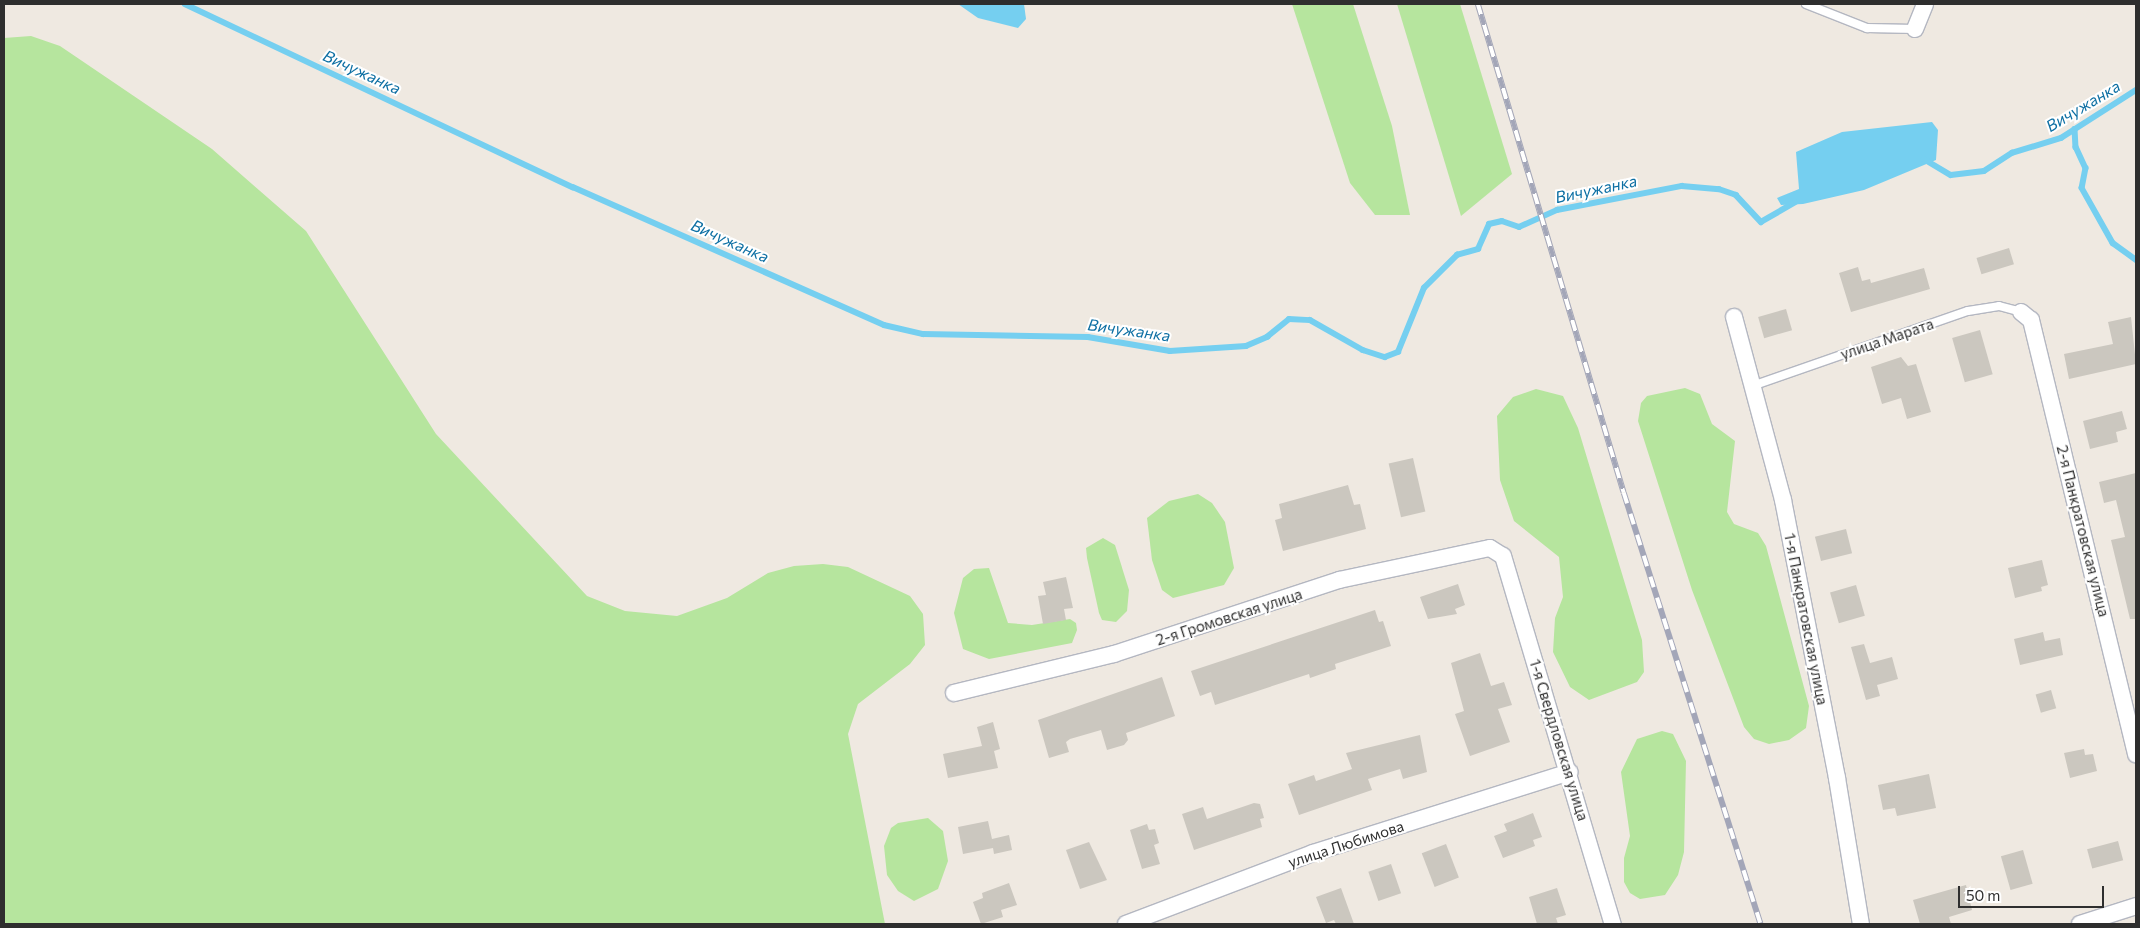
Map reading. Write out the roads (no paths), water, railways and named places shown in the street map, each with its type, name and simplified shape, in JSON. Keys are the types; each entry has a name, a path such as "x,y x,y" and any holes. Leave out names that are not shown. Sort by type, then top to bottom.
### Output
{"street":[{"path":"1916,29 1925,4"},
{"name":"2-я Панкратовская улица","path":"2021,312 2031,320 2136,754"},
{"name":"1-я Панкратовская улица","path":"1734,317 1755,385 1782,500 1834,759 1861,924"},
{"name":"2-я Громовская улица","path":"954,693 1114,654 1339,580 1472,550 1490,548 1503,556"},
{"name":"1-я Свердловская улица","path":"1503,556 1570,772 1612,924"},
{"name":"улица Любимова","path":"1126,924 1313,853 1570,772"},
{"path":"2080,924 2136,906"}],"lane":[{"path":"1806,4 1867,28 1916,29"},
{"name":"улица Марата","path":"1755,385 1968,311 1999,306 2021,312"}],"water":[{"path":"958,4 1024,4 1026,19 1018,28 978,18"},
{"path":"1932,122 1938,130 1936,160 1864,190 1803,204 1781,205 1777,198 1799,189 1796,152 1842,132"}],"waterway":[{"name":"Вичужанка","path":"185,4 573,187 884,325 923,334 1088,337 1170,351 1246,346 1267,337 1289,319 1310,320 1363,350 1385,357 1398,352 1424,288 1457,255 1478,249 1489,224 1502,221 1519,227 1557,210 1682,186 1719,189 1736,195 1761,222 1795,202"},
{"name":"Вичужанка","path":"1924,159 1951,175 1984,171 2012,153 2061,138 2136,90"},
{"path":"2075,129 2076,147 2086,168 2082,188 2113,243 2136,260"}],"railway":[{"path":"1478,4 1624,493 1761,924"}]}
